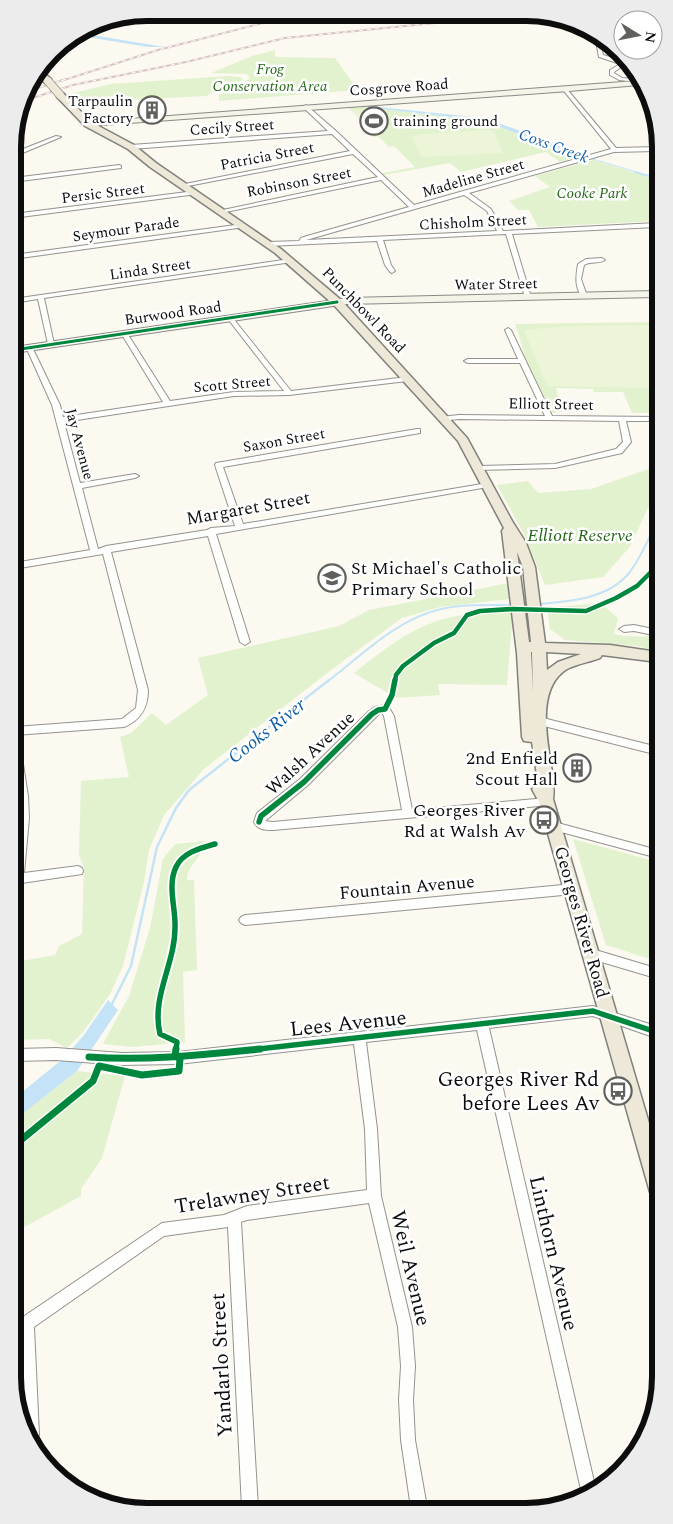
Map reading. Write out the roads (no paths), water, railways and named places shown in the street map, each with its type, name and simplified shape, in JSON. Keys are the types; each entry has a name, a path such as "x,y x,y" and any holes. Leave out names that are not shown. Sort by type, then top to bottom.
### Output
{"main road":[{"name":"Punchbowl Road","path":"43,77 88,124 131,147 153,165"},
{"name":"Cosgrove Road","path":"88,124 110,121 309,110 634,82"},
{"path":"75,112 110,121"},
{"name":"Punchbowl Road","path":"88,124 89,128 101,137 153,165 269,244 290,261 337,302 466,444 524,553 530,572 536,614 533,649"},
{"name":"Water Street","path":"337,302 652,294"},
{"name":"Burwood Road","path":"22,348 337,302"},
{"name":"Punchbowl Road","path":"506,521 512,550 519,612 533,649"},
{"path":"536,614 554,639 580,649"},
{"path":"533,649 622,651 652,656"},
{"path":"533,649 652,661"},
{"name":"Georges River Road","path":"533,649 540,696 539,736 547,799 651,1159"},
{"name":"Georges River Road","path":"533,649 531,753 539,788 547,799"},
{"path":"540,696 546,681 560,666 595,655"}],"street":[{"path":"599,45 601,56 617,60"},
{"path":"620,64 612,71 612,74 620,79 633,81"},
{"path":"614,85 607,78 606,73 620,64"},
{"path":"566,89 614,150"},
{"path":"309,110 413,207"},
{"name":"Cecily Street","path":"131,147 334,132"},
{"path":"22,151 58,137"},
{"name":"Madeline Street","path":"302,243 303,239 309,237 614,150 652,149"},
{"name":"Patricia Street","path":"183,185 355,152"},
{"path":"22,179 119,167"},
{"name":"Robinson Street","path":"221,211 382,178"},
{"name":"Persic Street","path":"22,215 195,193"},
{"path":"464,193 489,210 501,233"},
{"name":"Chisholm Street","path":"269,244 652,225"},
{"name":"Seymour Parade","path":"22,255 243,226"},
{"path":"508,232 528,297"},
{"path":"380,240 388,265 392,271"},
{"name":"Chisholm Street","path":"278,251 282,246 290,244"},
{"path":"584,296 578,279 581,264 586,261 602,260"},
{"name":"Linda Street","path":"22,300 290,261"},
{"path":"41,298 51,344"},
{"path":"230,318 289,393"},
{"path":"508,330 542,399 549,418"},
{"path":"124,333 168,404"},
{"name":"Jay Avenue","path":"29,347 56,405 94,551"},
{"path":"468,361 522,361"},
{"name":"Scott Street","path":"60,420 234,394 289,393 407,379"},
{"name":"Elliott Street","path":"444,419 459,417 652,419"},
{"path":"479,468 555,466 619,452 628,442 622,418"},
{"name":"Saxon Street","path":"239,526 219,465 417,432"},
{"path":"78,486 135,476"},
{"name":"Margaret Street","path":"22,565 488,485"},
{"path":"211,531 245,642"},
{"path":"22,731 124,723 137,715 144,706 143,690 106,549"},
{"path":"624,629 634,628 652,632"},
{"name":"Walsh Avenue","path":"408,814 389,716 385,709 378,710 304,782 260,816 259,822 264,826 273,826 408,814 547,799"},
{"path":"539,721 652,749"},
{"path":"21,786 24,818 21,838"},
{"path":"554,826 651,852"},
{"path":"21,878 78,871"},
{"name":"Fountain Avenue","path":"246,920 573,889"},
{"path":"592,954 651,972"},
{"name":"Lees Avenue","path":"21,1055 56,1054 122,1059 178,1058 593,1011 651,1030"},
{"name":"Linthorn Avenue","path":"482,1025 587,1486"},
{"name":"Weil Avenue","path":"359,1038 371,1129 374,1196 406,1327 408,1440 418,1503"},
{"name":"Trelawney Street","path":"22,1326 162,1230 224,1222 247,1213 374,1196"},
{"name":"Yandarlo Street","path":"234,1219 250,1503"},
{"path":"22,1326 31,1425"}],"water":[{"path":"89,36 98,36 165,47 148,47 84,38"},
{"path":"356,106 483,118 542,138 584,155 577,157 485,121"},
{"path":"108,1000 118,1010 77,1071 21,1115 21,1093 64,1058 84,1035"}],"waterway":[{"name":"Coxs Creek","path":"579,155 640,173"},
{"name":"Coxs Creek","path":"635,172 652,177"},
{"name":"Cooks River","path":"537,604 587,598 610,589 629,573 652,533"},
{"name":"Cooks River","path":"328,681 395,629 425,614 459,606 514,605"},
{"name":"Cooks River","path":"111,1006 131,966 157,847 176,808 189,790 329,680"}],"railway":[{"path":"61,81 158,50 271,21"},
{"path":"31,98 73,85 186,62 285,38 455,21"},
{"path":"36,89 66,79"}],"place":[{"name":"Tarpaulin Factory","path":"152,110"},
{"name":"training ground","path":"374,121"},
{"name":"St Michael's Catholic Primary School","path":"332,578"},
{"name":"2nd Enfield Scout Hall","path":"577,768"},
{"name":"Georges River Rd at Walsh Av","path":"544,820"},
{"name":"Georges River Rd before Lees Av","path":"618,1091"}],"park label":[{"name":"Frog Conservation Area","path":"270,78"},
{"name":"Cooke Park","path":"592,193"},
{"name":"Elliott Reserve","path":"580,535"}]}
